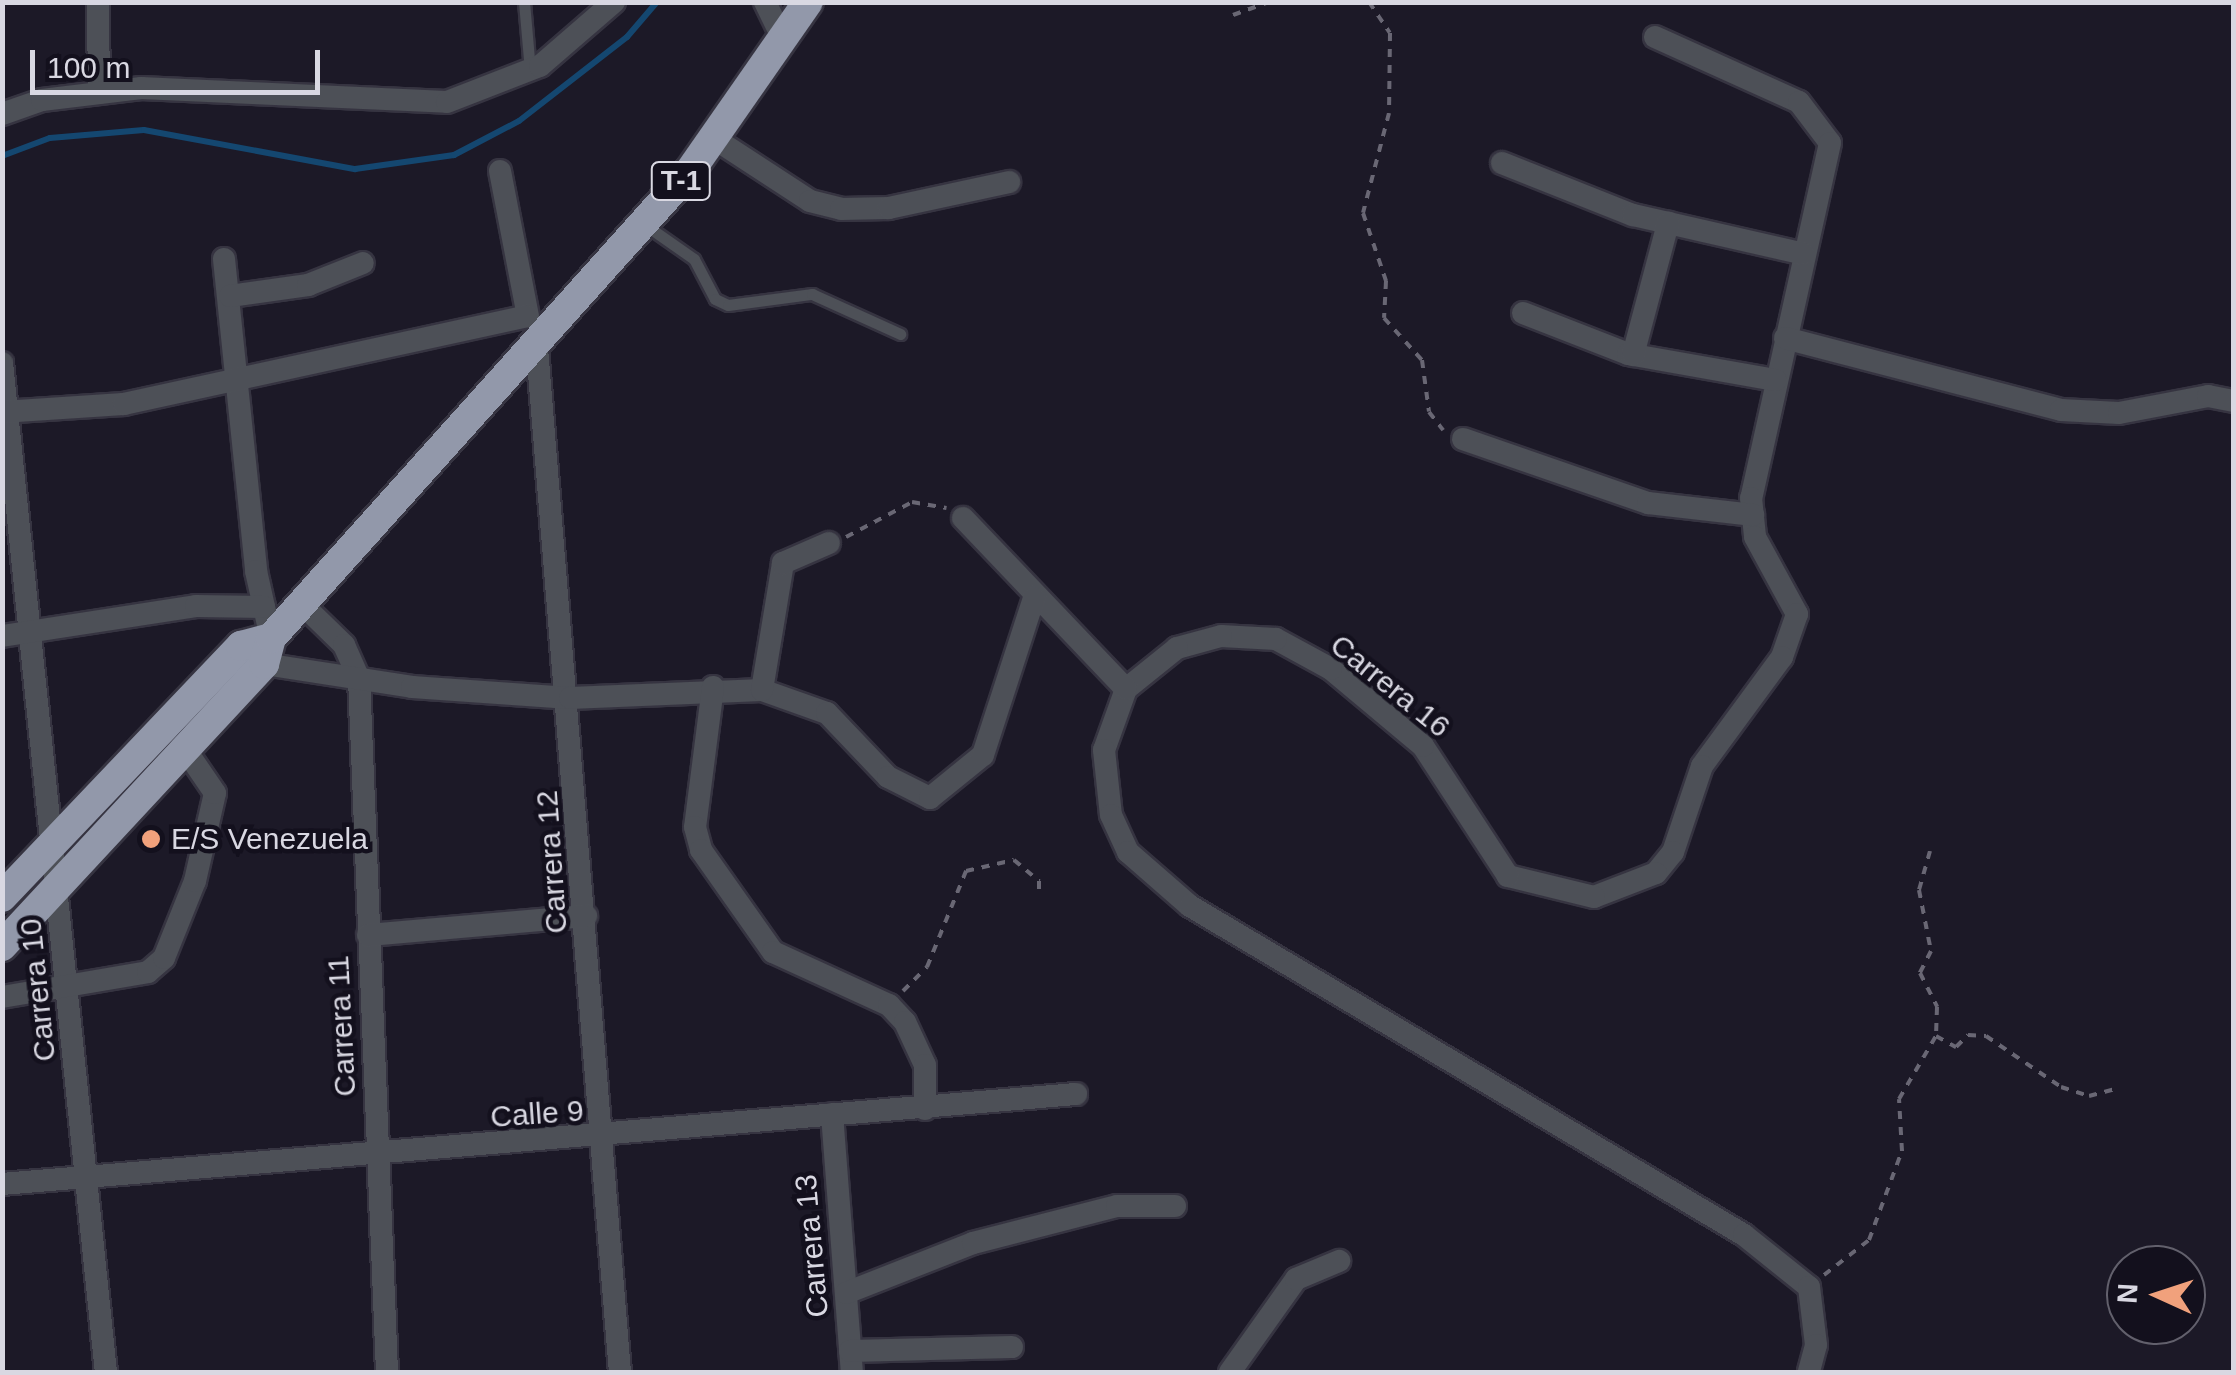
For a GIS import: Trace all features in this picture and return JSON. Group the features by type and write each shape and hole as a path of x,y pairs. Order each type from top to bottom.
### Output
{"highway":[{"name":"T-1","path":"2,946 185,749 302,604 538,333 644,224 715,139 808,2"},
{"name":"T-1","path":"2,897 242,646 267,651"}],"street":[{"path":"98,2 99,93"},
{"path":"2,114 99,93 446,102 530,70 614,2"},
{"path":"765,2 783,39"},
{"name":"Carrera 16","path":"1126,689 1177,648 1221,636 1276,639 1331,670 1422,746 1508,876 1594,897 1622,890 1656,873 1673,852 1702,766 1782,657 1798,614 1755,537 1752,515 1790,311 1830,143 1799,102 1655,37"},
{"path":"715,139 810,202 841,209 889,208 1008,182"},
{"path":"1502,163 1668,223 1804,254"},
{"name":"Carrera 12","path":"500,171 538,333 570,698 620,1372"},
{"path":"1633,355 1668,223"},
{"path":"224,258 267,651 359,678 570,698 713,687 762,690 827,713 888,777 930,798 983,755 1034,598"},
{"path":"230,296 308,285 364,263"},
{"path":"1523,312 1633,355 1776,380"},
{"path":"5,412 124,404 240,378 538,333"},
{"path":"1785,338 2060,410 2120,413 2208,396 2234,401"},
{"name":"Carrera 10","path":"2,363 33,630 106,1372"},
{"path":"1463,438 1648,502 1752,515"},
{"path":"963,518 1034,598 1126,689 1104,750 1111,814 1140,863 1190,906 1744,1236 1808,1287 1816,1345 1809,1372"},
{"path":"762,690 783,563 829,544"},
{"path":"302,604 344,644 359,678"},
{"path":"2,636 196,606 264,606"},
{"name":"Carrera 11","path":"359,678 388,1372"},
{"path":"713,687 695,826 706,859 773,952 888,1004 924,1065 926,1110"},
{"path":"2,997 148,972 178,932 214,793 185,749"},
{"path":"368,935 586,916"},
{"name":"Calle 9","path":"2,1184 86,1172 378,1157 603,1140 832,1114 926,1110 1076,1094"},
{"name":"Carrera 13","path":"832,1114 851,1362"},
{"path":"846,1294 973,1243 1117,1206 1175,1206"},
{"path":"1230,1372 1296,1279 1339,1261"},
{"path":"851,1362 1012,1346"}],"lane":[{"path":"524,2 530,70"},
{"path":"644,224 694,259 715,299 728,305 812,294 900,334"}],"path":[{"path":"1233,15 1269,2"},
{"path":"1369,2 1390,33 1390,113 1363,214 1386,281 1384,318 1422,360 1434,426 1463,438"},
{"path":"829,544 912,502 938,503 963,518"},
{"path":"1808,1287 1869,1240 1902,1151 1899,1099 1936,1036 1937,1008 1920,973 1931,951 1920,890 1930,851"},
{"path":"888,1004 927,967 966,871 1014,860 1039,881 1040,896"},
{"path":"1936,1036 1956,1047 1968,1035 1986,1036 2061,1087 2090,1096 2119,1088"}],"waterway":[{"path":"2,156 50,138 144,130 355,169 454,155 519,121 627,37 657,2"}],"place":[{"name":"E/S Venezuela","path":"151,839"}]}
